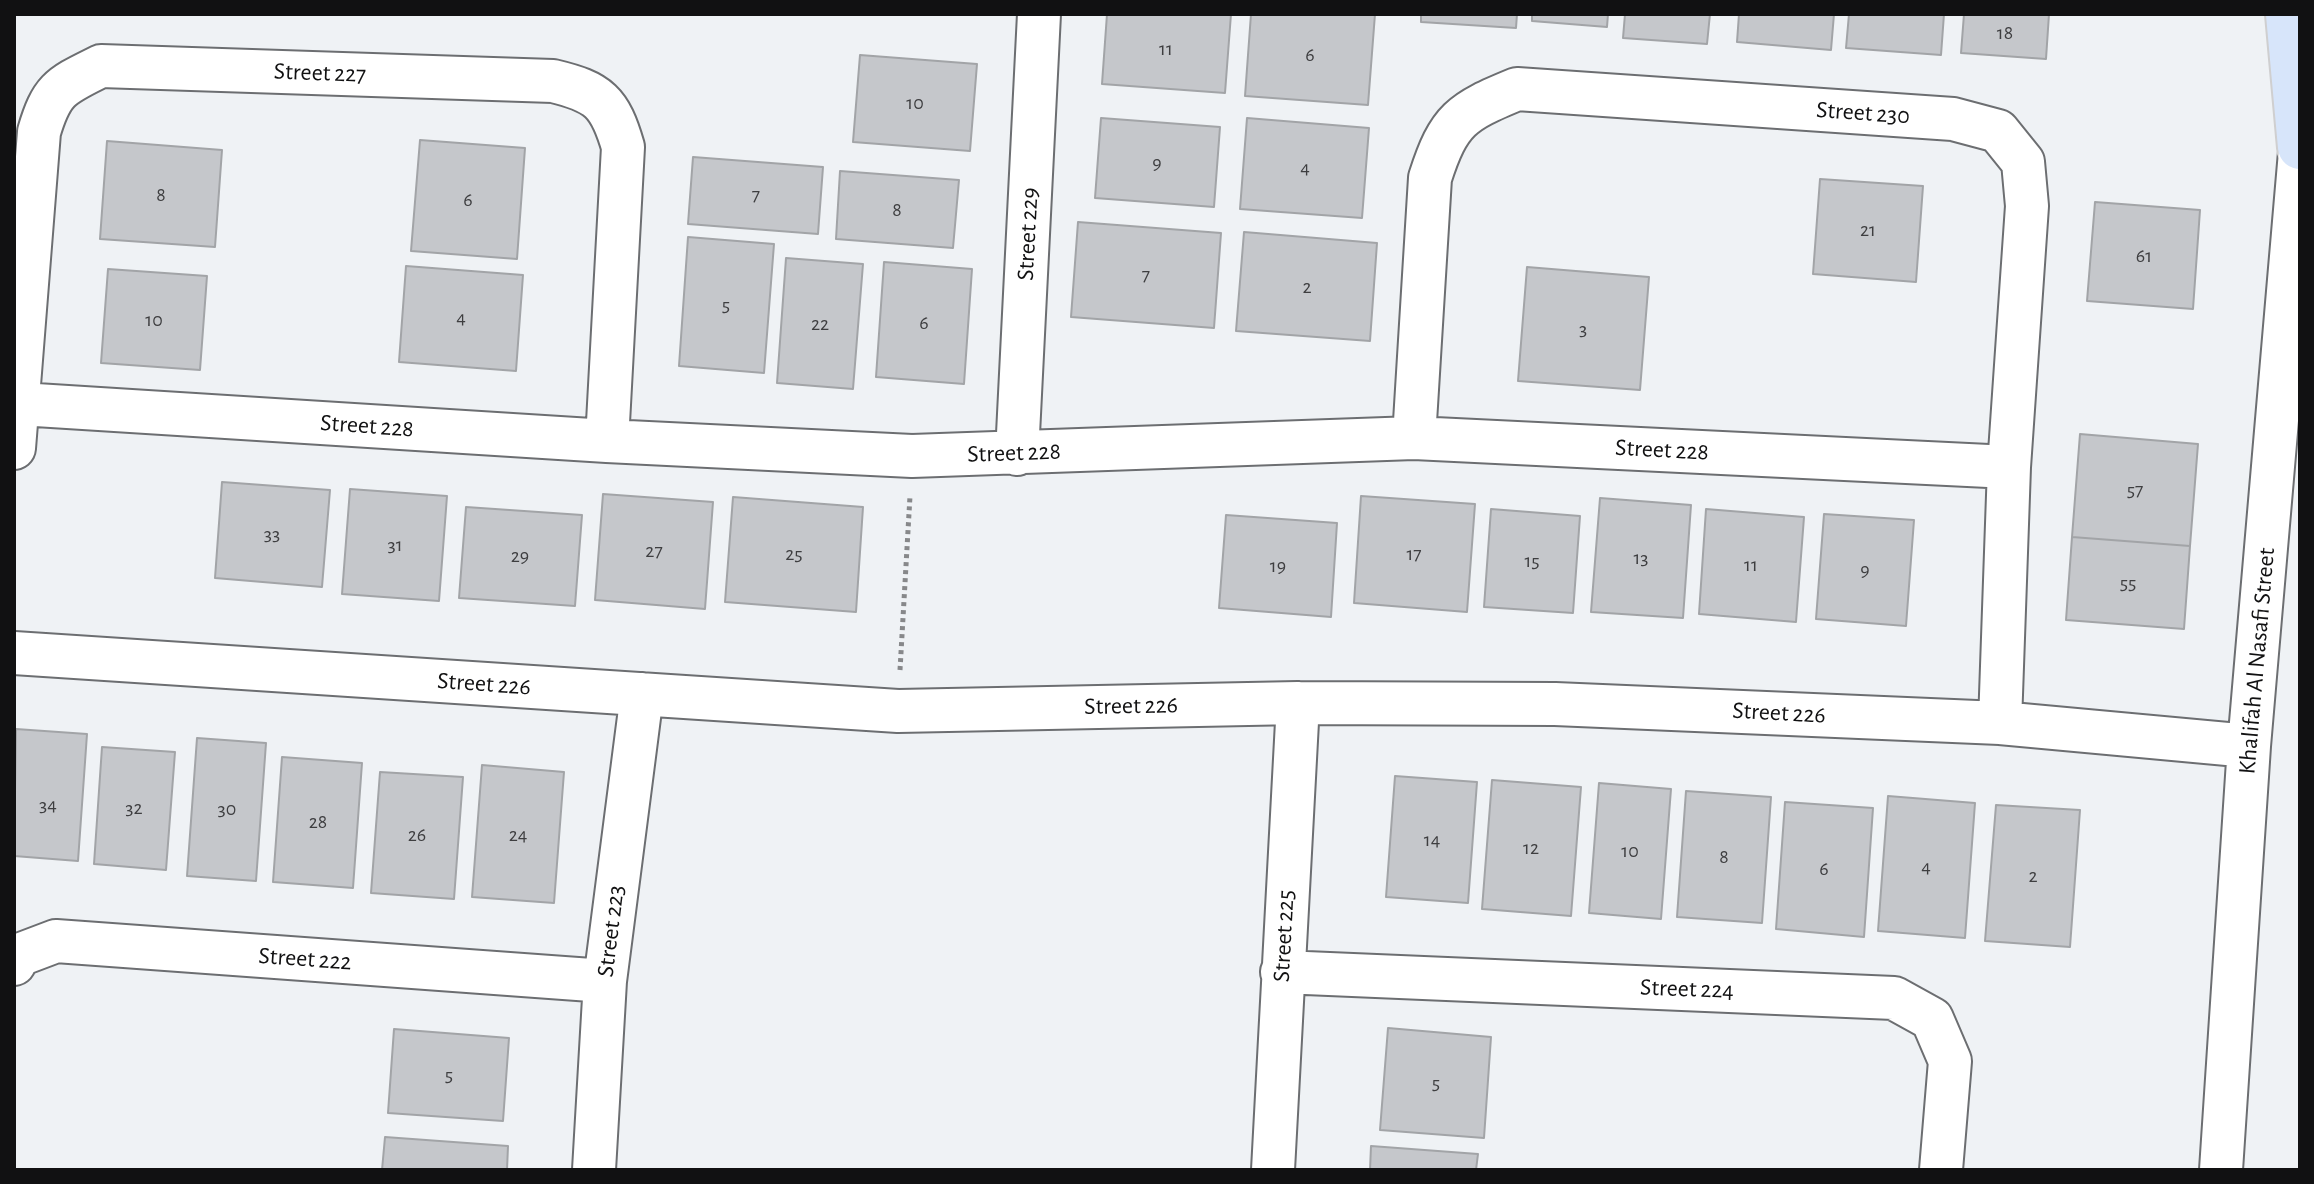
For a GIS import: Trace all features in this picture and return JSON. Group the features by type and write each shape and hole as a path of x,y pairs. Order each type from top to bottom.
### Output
{"main road":[{"path":"2288,14 2300,150"}],"street":[{"name":"Street 229","path":"1017,454 1039,14"},
{"name":"Street 227","path":"14,448 20,404 39,132 48,100 67,83 101,66 553,81 588,89 613,113 623,147 607,441"},
{"name":"Street 230","path":"1414,438 1430,178 1441,142 1470,108 1517,89 1953,119 1998,131 2023,162 2027,206 2009,467 2000,723"},
{"name":"Khalifah Al Nasafi Street","path":"2221,1170 2249,746 2300,150"},
{"name":"Street 228","path":"20,404 607,441 912,456 1414,438 2009,467"},
{"name":"Street 226","path":"14,653 898,711 1298,703 1555,704 2000,723 2249,746"},
{"name":"Street 223","path":"594,1170 605,981 642,694"},
{"name":"Street 225","path":"1273,1170 1298,703"},
{"name":"Street 222","path":"14,964 19,955 56,941 605,981"},
{"name":"Street 224","path":"1282,972 1894,998 1932,1019 1950,1061 1941,1170"}],"path":[{"path":"898,711 912,456"}],"building":[{"path":"1107,14 1231,14 1225,93 1102,84"},
{"path":"1251,14 1375,14 1368,105 1245,96"},
{"path":"1421,14 1517,14 1516,28 1421,22"},
{"path":"1532,14 1608,14 1607,27 1532,21"},
{"path":"1625,14 1710,14 1707,44 1623,38"},
{"path":"1739,14 1834,14 1831,50 1737,42"},
{"path":"1849,14 1944,14 1941,55 1846,48"},
{"path":"1964,14 2049,14 2046,59 1961,53"},
{"path":"860,55 977,64 970,151 853,142"},
{"path":"1101,118 1220,127 1214,207 1095,198"},
{"path":"1247,118 1369,128 1362,218 1240,209"},
{"path":"420,140 525,148 517,259 411,251"},
{"path":"107,141 222,150 215,247 100,239"},
{"path":"693,157 823,167 818,234 688,224"},
{"path":"840,171 959,180 953,248 836,239"},
{"path":"1820,179 1923,186 1916,282 1813,274"},
{"path":"2095,202 2200,210 2193,309 2087,301"},
{"path":"1078,222 1221,233 1214,328 1071,317"},
{"path":"1244,232 1377,243 1370,341 1236,331"},
{"path":"688,237 774,244 764,373 679,366"},
{"path":"786,258 863,264 853,389 777,383"},
{"path":"884,262 972,269 964,384 876,377"},
{"path":"406,266 523,275 516,371 399,362"},
{"path":"1527,267 1649,277 1640,390 1518,381"},
{"path":"108,269 207,276 200,370 101,363"},
{"path":"2080,434 2198,444 2190,546 2072,537"},
{"path":"222,482 330,490 322,587 215,578"},
{"path":"350,489 447,496 439,601 342,594"},
{"path":"603,494 713,502 705,609 595,600"},
{"path":"1361,496 1475,504 1467,612 1354,603"},
{"path":"733,497 863,507 856,612 725,602"},
{"path":"1600,498 1691,505 1683,618 1591,612"},
{"path":"466,507 582,515 575,606 459,598"},
{"path":"1491,509 1580,516 1573,613 1484,607"},
{"path":"1706,509 1804,517 1796,622 1699,614"},
{"path":"1824,514 1914,520 1906,626 1816,619"},
{"path":"1226,515 1337,523 1331,617 1219,608"},
{"path":"2072,537 2190,546 2184,629 2066,620"},
{"path":"16,729 87,734 78,861 14,856"},
{"path":"197,738 266,743 256,881 187,876"},
{"path":"102,747 175,752 166,870 94,864"},
{"path":"282,757 362,763 353,888 273,882"},
{"path":"482,765 564,772 554,903 472,897"},
{"path":"380,772 463,777 454,899 371,893"},
{"path":"1395,776 1477,782 1468,903 1386,897"},
{"path":"1492,780 1581,787 1571,916 1482,909"},
{"path":"1599,783 1671,789 1661,919 1589,913"},
{"path":"1686,791 1771,797 1762,923 1677,917"},
{"path":"1888,796 1975,803 1965,938 1878,931"},
{"path":"1785,802 1873,808 1864,937 1776,929"},
{"path":"1996,805 2080,810 2070,947 1985,941"},
{"path":"1388,1028 1491,1037 1484,1138 1380,1130"},
{"path":"394,1029 509,1038 503,1121 388,1113"},
{"path":"385,1137 508,1146 507,1170 382,1170"},
{"path":"1371,1146 1478,1154 1476,1170 1370,1170"}]}
